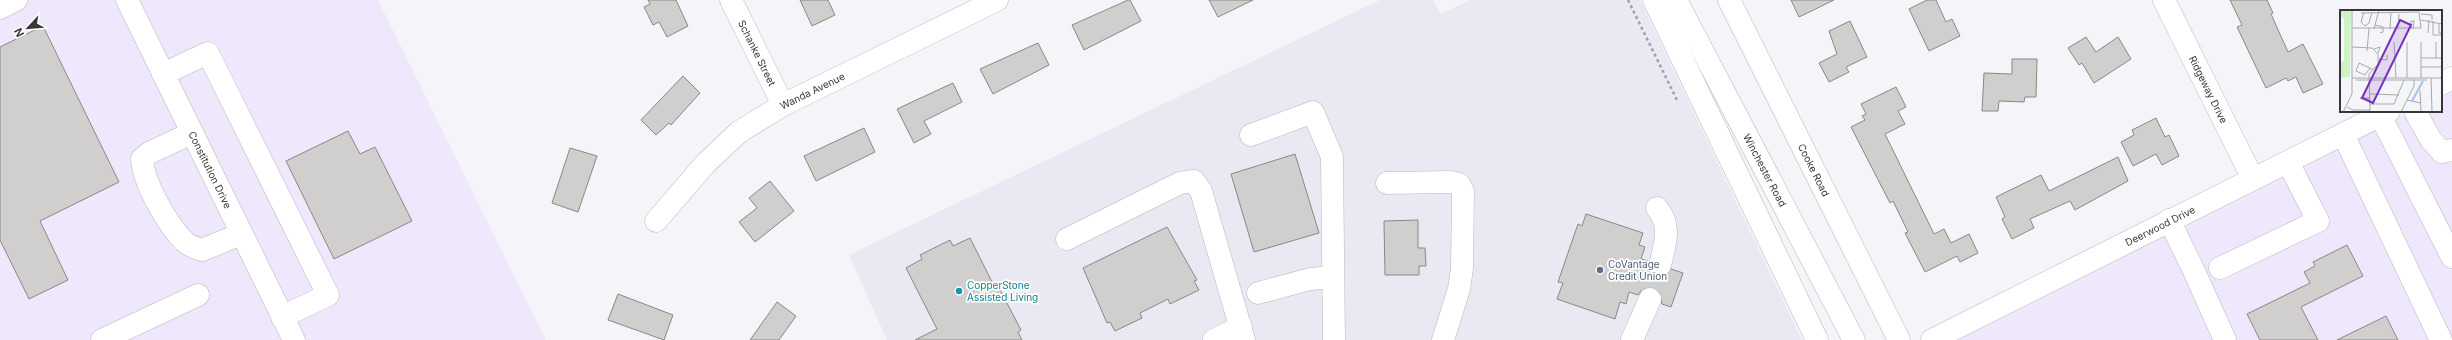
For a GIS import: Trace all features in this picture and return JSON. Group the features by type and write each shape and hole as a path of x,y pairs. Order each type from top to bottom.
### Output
{"street":[{"path":"0,8 16,0"},
{"name":"Constitution Drive","path":"127,0 294,340"},
{"name":"Schanke Street","path":"731,0 783,105"},
{"name":"Wanda Avenue","path":"656,221 723,146 739,132 783,105 997,0"},
{"path":"1654,0 1817,340"},
{"name":"Winchester Road","path":"1676,0 1854,340"},
{"name":"Cooke Road","path":"1729,0 1899,340"},
{"name":"Ridgeway Drive","path":"2164,0 2253,179"},
{"path":"163,74 208,53 328,295 282,317"},
{"path":"2442,83 2452,78"},
{"path":"1251,135 1313,112 1332,157 1334,340"},
{"path":"2416,112 2431,140 2442,152 2452,150"},
{"path":"2385,113 2452,257"},
{"name":"Deerwood Drive","path":"1932,340 2385,113"},
{"path":"192,133 149,153 142,160 143,170 169,223 186,244 202,250 242,234"},
{"path":"2343,134 2441,340"},
{"path":"2220,268 2318,221 2288,162"},
{"path":"1067,239 1180,183 1194,181 1201,191 1242,334 1214,340"},
{"path":"1387,183 1451,182 1459,184 1463,191 1462,268 1459,289 1443,340"},
{"path":"1657,208 1665,219 1667,236 1660,265"},
{"path":"2169,220 2194,271 2224,340"},
{"path":"1258,293 1310,279 1333,277"},
{"path":"102,340 198,295"},
{"path":"1632,340 1650,300"}],"shaded area":[{"path":"0,0 378,0 546,340 0,340"},
{"path":"1380,0 1433,0 1441,14 1470,0 1640,0 1802,340 887,340 849,255"},
{"path":"2452,91 2452,340 1955,340 2410,112 2442,112 2442,96"}],"building":[{"path":"648,0 676,0 688,26 667,37 659,22 653,25 644,7 650,4"},
{"path":"800,0 828,0 835,15 812,26"},
{"path":"1130,0 1141,21 1084,50 1072,25"},
{"path":"1209,0 1253,0 1218,17"},
{"path":"1791,0 1834,0 1799,17"},
{"path":"1927,0 1936,0 1946,22 1952,19 1960,36 1929,51 1909,9"},
{"path":"2230,0 2267,0 2273,13 2271,14 2288,52 2303,44 2323,84 2303,93 2296,77 2288,81 2286,78 2266,88 2237,27 2242,25"},
{"path":"1850,21 1867,57 1846,67 1849,72 1829,82 1819,63 1837,54 1829,31"},
{"path":"43,26 119,182 40,221 68,280 29,299 0,240 0,47"},
{"path":"2086,37 2096,52 2118,37 2131,59 2094,83 2082,63 2079,65 2068,48"},
{"path":"1038,43 1049,65 993,94 980,69"},
{"path":"2012,59 2037,59 2036,97 2025,97 2024,102 1999,101 1998,111 1982,111 1984,73 2012,74"},
{"path":"683,76 700,93 671,125 669,123 656,135 641,120"},
{"path":"953,83 962,102 924,121 931,134 914,143 897,109"},
{"path":"1896,87 1906,107 1898,111 1905,124 1885,134 1934,234 1944,229 1951,243 1969,234 1978,253 1960,262 1957,256 1925,272 1905,233 1908,232 1893,201 1890,203 1851,127 1865,120 1862,116 1866,114 1861,104"},
{"path":"2156,118 2165,137 2169,135 2179,156 2162,165 2156,154 2133,166 2121,142 2134,135 2132,130"},
{"path":"864,128 875,152 816,181 804,156"},
{"path":"348,131 360,154 375,147 412,221 334,259 286,161"},
{"path":"570,148 597,156 578,212 552,203"},
{"path":"1295,154 1319,233 1254,252 1231,174"},
{"path":"2118,157 2128,181 2075,210 2070,201 2030,219 2034,228 2012,239 2002,219 2005,217 1996,197 2041,175 2049,191"},
{"path":"770,181 794,211 755,242 739,222 757,208 749,198"},
{"name":"CoVantage Credit Union","path":"1586,214 1643,233 1639,245 1645,247 1641,259 1648,261 1648,268 1652,274 1663,277 1671,269 1683,273 1671,307 1662,304 1660,292 1649,287 1642,289 1638,295 1629,292 1626,304 1620,302 1615,319 1557,299 1563,283 1558,282 1578,224 1582,226"},
{"path":"1418,220 1418,248 1425,248 1426,266 1419,266 1419,275 1385,275 1384,221"},
{"path":"1167,227 1197,280 1194,281 1199,290 1170,304 1168,299 1140,313 1142,318 1115,331 1110,322 1107,323 1083,268"},
{"name":"CopperStone Assisted Living","path":"970,238 994,286 997,284 1021,330 1018,332 1022,340 915,340 937,329 906,268 922,259 920,255 950,240 953,246"},
{"path":"2347,245 2363,276 2301,307 2318,340 2260,340 2247,314 2310,283 2304,272 2315,266 2313,262"},
{"path":"618,294 673,315 664,340 608,320"},
{"path":"777,302 796,316 779,340 750,340"},
{"path":"2386,316 2398,340 2337,340"}],"tunnel":[{"path":"1650,299 1660,265"}],"place":[{"name":"CoVantage Credit Union","path":"1600,270"},
{"name":"CopperStone Assisted Living","path":"959,291"}]}
